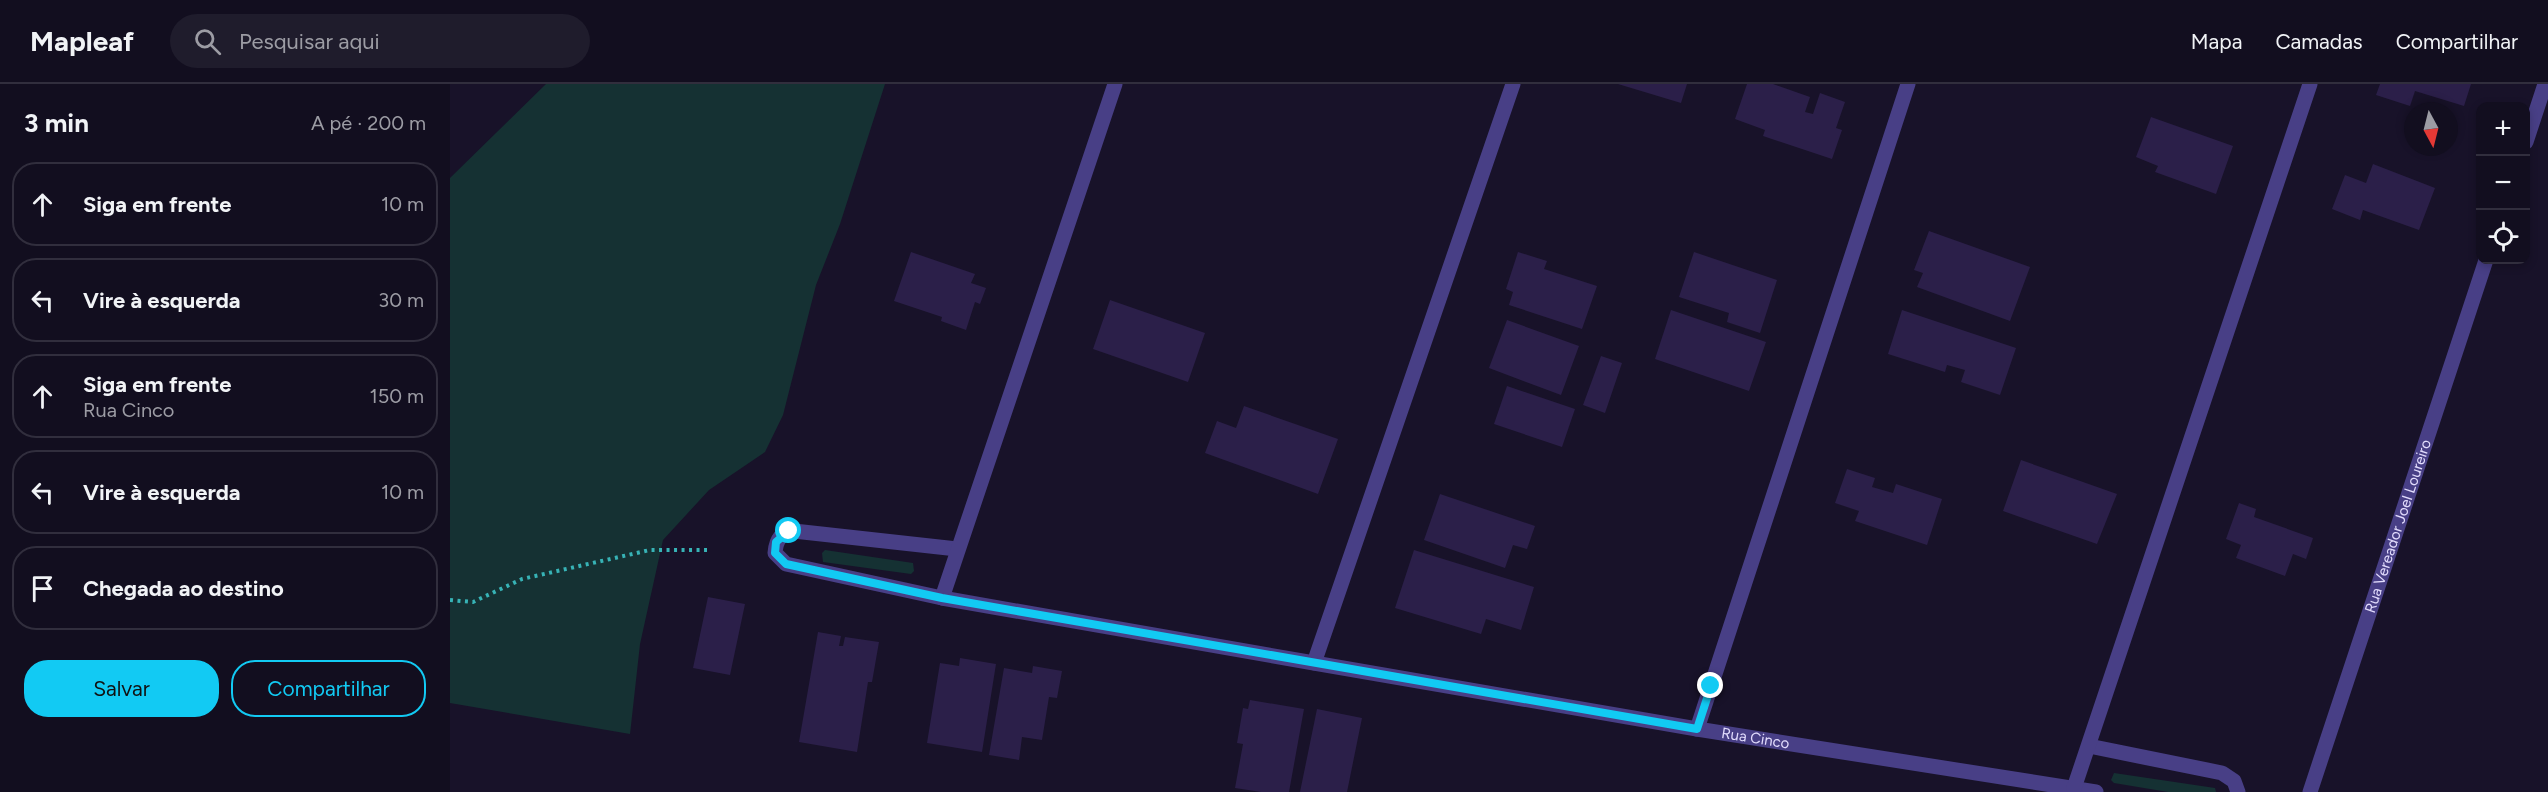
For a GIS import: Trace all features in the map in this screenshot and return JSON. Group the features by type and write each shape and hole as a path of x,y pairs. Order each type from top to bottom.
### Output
{"street":[{"path":"1101,125 1103,84"},
{"path":"942,598 1115,84"},
{"path":"1314,663 1513,84"},
{"path":"1697,729 1908,84"},
{"path":"2074,788 2310,84"},
{"path":"2530,130 2545,84"},
{"name":"Rua Vereador Joel Loureiro","path":"2310,792 2485,264"},
{"name":"Rua Cinco","path":"957,549 794,531 784,534 776,542 775,553 786,564 942,598 1697,729 2096,792"},
{"path":"2089,746 2222,772 2234,781 2238,792"}],"path":[{"path":"450,600 473,602 522,579 650,550 707,550"}],"green space":[{"path":"546,84 885,84 840,224 816,285 783,415 765,452 709,490 663,540 640,644 630,734 450,703 450,178"},
{"path":"825,550 913,563 914,571 911,574 823,562 822,553"},
{"path":"2114,773 2215,788 2216,792 2168,792 2114,783 2111,780"}],"building":[{"path":"1618,84 1687,84 1681,103"},
{"path":"1747,84 1773,84 1810,97 1805,112 1813,114 1820,93 1845,102 1836,128 1842,130 1832,159 1763,136 1765,130 1735,119"},
{"path":"2380,84 2471,84 2464,106 2458,102 2415,91 2411,102 2404,102 2404,104 2376,95"},
{"path":"2151,117 2233,146 2216,194 2155,172 2158,166 2136,157"},
{"path":"2373,164 2435,188 2419,230 2363,210 2360,220 2332,209 2345,175 2366,183"},
{"path":"1929,231 2030,267 2010,321 1917,287 1923,273 1914,270"},
{"path":"911,252 975,274 971,283 986,288 980,304 975,302 966,330 941,321 942,317 894,301"},
{"path":"1518,252 1547,261 1544,269 1597,286 1582,329 1509,305 1513,292 1506,289"},
{"path":"1694,252 1777,280 1760,333 1727,322 1729,313 1679,297"},
{"path":"1110,300 1205,333 1188,382 1093,349"},
{"path":"1671,310 1766,342 1749,391 1655,359"},
{"path":"1902,310 2016,348 2000,395 1961,382 1965,370 1947,365 1945,372 1888,354"},
{"path":"1507,320 1579,346 1561,395 1489,368"},
{"path":"1601,356 1622,363 1605,413 1583,405"},
{"path":"1507,386 1575,409 1562,447 1494,424"},
{"path":"1244,406 1338,439 1318,494 1205,453 1217,421 1236,428"},
{"path":"2021,460 2117,494 2097,544 2003,511"},
{"path":"1847,469 1875,478 1872,487 1893,493 1896,484 1942,499 1927,545 1855,521 1859,511 1835,503"},
{"path":"1440,494 1535,526 1527,549 1513,545 1505,568 1424,540"},
{"path":"2239,503 2256,509 2254,517 2313,538 2306,559 2293,554 2285,576 2236,558 2241,545 2226,539"},
{"path":"1414,550 1534,587 1521,630 1486,619 1481,634 1395,608"},
{"path":"708,597 745,604 730,675 693,668"},
{"path":"818,632 841,636 839,646 843,646 845,637 879,642 872,682 868,682 857,752 799,742"},
{"path":"960,658 996,664 982,752 927,743 940,663 959,666"},
{"path":"1033,666 1062,671 1057,698 1049,697 1042,740 1022,737 1019,760 989,755 1004,668 1032,673"},
{"path":"1250,700 1304,709 1289,792 1261,792 1235,788 1243,744 1237,743 1243,708 1248,709"},
{"path":"1317,709 1362,718 1347,792 1300,792"}],"route":[{"path":"789,531 776,542 777,558 786,564 942,598 1697,729 1711,686"}]}
